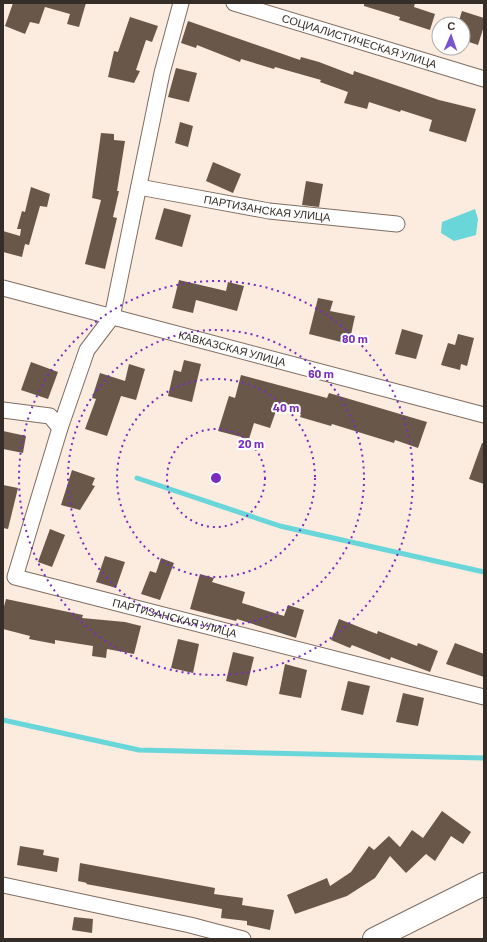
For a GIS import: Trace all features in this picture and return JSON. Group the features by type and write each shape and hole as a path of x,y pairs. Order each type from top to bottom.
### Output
{"main road":[{"path":"374,939 484,884"},
{"path":"391,939 484,892"}],"street":[{"name":"ПАРТИЗАНСКАЯ УЛИЦА","path":"181,3 162,73 112,317 87,350 60,428 15,577 484,697"},
{"name":"СОЦИАЛИСТИЧЕСКАЯ УЛИЦА","path":"234,3 484,80"},
{"name":"ПАРТИЗАНСКАЯ УЛИЦА","path":"139,187 269,212 396,224"},
{"name":"КАВКАЗСКАЯ УЛИЦА","path":"3,288 484,415"},
{"path":"3,410 50,416 60,428"},
{"path":"3,885 190,925 243,939"}],"water":[{"path":"475,209 478,219 476,235 454,241 441,233 442,222"}],"building":[{"path":"13,3 86,3 79,27 67,24 70,14 45,7 39,24 30,22 25,34 5,26"},
{"path":"364,3 415,3 414,7 435,14 434,16 431,16 430,30 399,20 400,17 364,6"},
{"path":"462,11 484,18 484,26 478,45 471,43 471,16 460,16"},
{"path":"130,17 158,26 152,42 146,40 136,70 140,71 134,83 108,77 114,51 118,52"},
{"path":"188,21 300,60 301,57 319,62 353,75 354,71 439,100 476,109 466,142 429,131 432,120 401,110 400,112 369,102 367,109 344,103 348,92 320,82 321,80 275,67 274,69 241,59 240,62 197,45 196,48 181,43"},
{"path":"176,68 197,73 189,102 168,97"},
{"path":"180,122 193,126 188,147 175,143"},
{"path":"101,133 114,134 114,140 125,141 117,191 119,191 113,217 117,218 105,269 85,264 101,200 92,198"},
{"path":"213,162 241,174 233,193 206,181"},
{"path":"306,181 323,184 319,207 302,205"},
{"path":"31,187 50,194 47,207 40,206 29,245 25,244 22,257 3,252 3,231 20,236 21,229 17,229 22,211 25,212"},
{"path":"164,208 191,215 182,247 155,239"},
{"path":"179,280 226,291 228,282 244,286 237,311 196,300 193,313 172,308"},
{"path":"318,298 333,301 330,311 355,316 349,344 309,334"},
{"path":"402,329 423,335 416,359 395,354"},
{"path":"458,334 474,338 467,366 461,364 460,370 441,365 448,343 455,345"},
{"path":"184,360 201,364 192,402 168,396 174,370 181,372"},
{"path":"31,362 58,372 48,399 21,390"},
{"path":"129,364 145,369 136,400 121,396 107,436 85,429 96,399 92,398 100,373 125,381"},
{"path":"241,375 327,398 329,393 427,422 418,448 395,440 394,443 332,424 331,426 300,417 301,414 277,408 270,428 254,423 249,439 218,431 229,396 235,398"},
{"path":"3,431 26,436 23,453 3,449"},
{"path":"482,443 484,443 484,484 469,479"},
{"path":"72,470 95,478 92,485 95,486 80,510 61,505"},
{"path":"3,485 18,488 8,529 3,528"},
{"path":"50,529 65,535 52,567 38,562"},
{"path":"105,556 125,562 116,588 96,582"},
{"path":"161,558 174,563 160,600 141,594 150,571 156,573"},
{"path":"200,574 214,578 212,582 245,592 242,603 284,616 288,605 304,610 296,638 237,619 236,621 190,609"},
{"path":"6,599 83,615 82,618 125,622 141,626 134,654 107,649 106,658 92,656 93,646 55,640 55,644 29,639 30,636 3,629 3,610"},
{"path":"339,619 377,634 378,631 417,646 418,643 438,651 430,672 391,657 390,660 352,645 350,648 331,640"},
{"path":"178,639 199,644 193,673 171,668"},
{"path":"455,643 484,654 484,677 446,664"},
{"path":"233,652 254,657 247,686 226,681"},
{"path":"285,664 307,670 301,698 279,694"},
{"path":"348,681 370,686 363,715 341,710"},
{"path":"403,693 424,698 418,726 396,722"},
{"path":"442,811 471,832 463,844 451,836 435,861 426,854 406,873 390,856 375,878 347,896 295,914 287,895 327,878 330,886 351,872 369,846 374,850 389,836 400,847 412,830 423,838"},
{"path":"20,846 44,850 43,855 59,858 57,872 17,865"},
{"path":"80,863 215,888 214,894 243,898 242,905 274,910 270,930 247,925 247,921 221,918 222,909 86,884 87,883 78,881"},
{"path":"74,917 93,919 92,933 72,930"}],"waterway":[{"path":"137,478 280,526 484,572"},
{"path":"3,720 139,750 484,758"}]}
